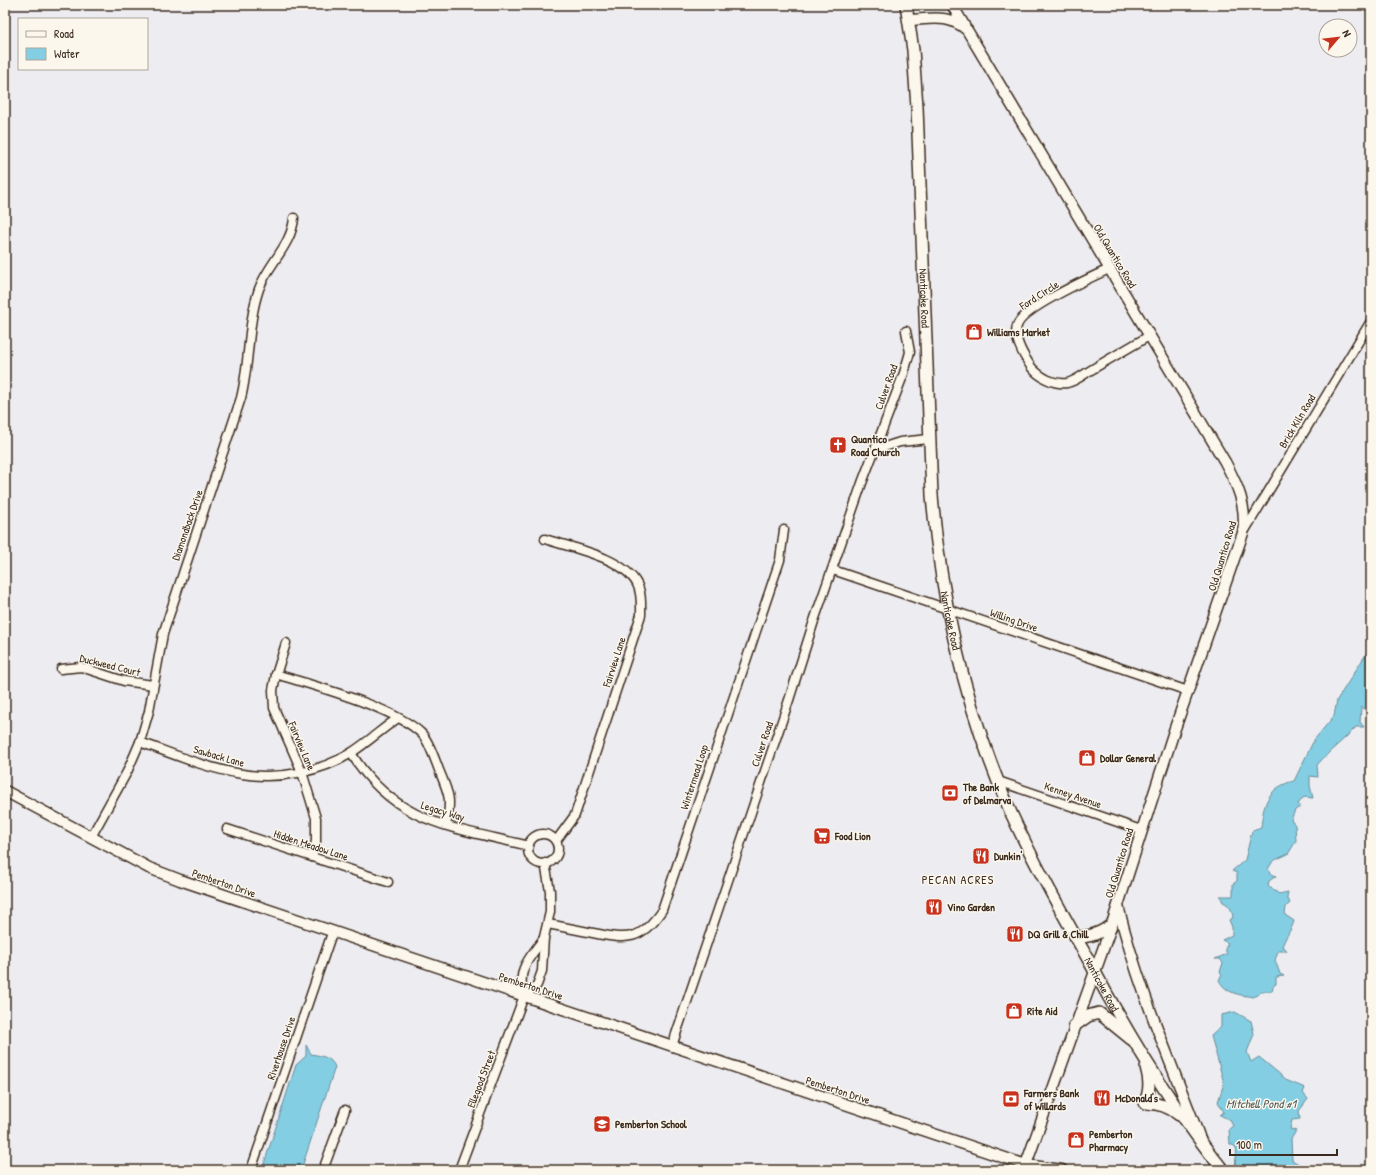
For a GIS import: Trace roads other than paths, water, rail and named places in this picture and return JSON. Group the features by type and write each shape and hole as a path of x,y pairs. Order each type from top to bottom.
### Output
{"main road":[{"name":"Nanticoke Road","path":"906,5 909,20 917,107 929,439 936,536 948,608 966,689 979,732 998,781 1025,841 1094,972 1144,1059 1184,1119 1223,1170"},
{"path":"1076,938 1098,934 1106,930 1112,924"},
{"path":"1074,1026 1088,1016 1098,1013 1134,1041"},
{"path":"1144,1059 1150,1082 1149,1092 1145,1103 1154,1103 1163,1106 1174,1111 1184,1119"}],"street":[{"path":"952,5 967,30"},
{"name":"Old Quantico Road","path":"909,20 946,18 955,21 967,30 1237,485 1244,507 1245,518 1243,533 1141,830 1118,905 1135,965 1203,1145"},
{"name":"Diamondback Drive","path":"92,837 127,772 140,742 149,711 163,634 242,398 248,364 252,319 259,289 268,270 290,235 294,218"},
{"name":"Ford Circle","path":"1109,269 1056,295 1024,316 1017,325 1015,333 1031,365 1038,375 1050,380 1068,383 1149,336"},
{"name":"Brick Kiln Road","path":"1243,533 1371,321"},
{"name":"Culver Road","path":"672,1046 833,570 904,373 910,352 906,331"},
{"path":"875,450 900,442 929,439"},
{"name":"Wintermead Loop","path":"548,924 621,938 639,934 652,924 662,910 780,560 784,530"},
{"name":"Fairview Lane","path":"545,540 598,556 623,567 638,584 642,600 642,615 578,807 575,815 556,841"},
{"name":"Willing Drive","path":"833,570 1188,691"},
{"name":"Fairview Lane","path":"286,643 276,674 273,690 274,708 302,772 316,818 316,841 312,857"},
{"name":"Duckweed Court","path":"61,669 81,667 124,681 153,685"},
{"path":"276,674 338,693 398,718 422,734 450,796 450,809 446,825"},
{"name":"Sawback Lane","path":"140,742 239,774 270,776 302,772 325,765 351,753 398,718"},
{"name":"Legacy Way","path":"351,753 370,780 392,800 422,818 529,846"},
{"name":"Kenney Avenue","path":"998,781 1141,830"},
{"name":"Pemberton Drive","path":"5,791 149,868 176,879 332,933 672,1046 1025,1168 1062,1170"},
{"name":"Hidden Meadow Lane","path":"227,829 388,882"},
{"path":"540,834 548,835 556,841 558,848 556,856 553,860 545,864 532,859 528,851 529,846 531,841 540,834"},
{"path":"544,937 522,973 520,982 524,996 537,985 540,975 544,937 548,924 550,891 545,864"},
{"path":"1025,1168 1118,905"},
{"name":"Riverhouse Drive","path":"251,1170 332,933"},
{"name":"Ellegood Street","path":"459,1170 524,996"},
{"path":"323,1170 345,1110"}],"water":[{"path":"1368,651 1371,652 1370,713 1361,707 1360,722 1364,727 1356,727 1317,765 1318,777 1310,776 1310,786 1313,798 1304,797 1298,804 1300,807 1295,810 1291,820 1295,825 1296,841 1288,854 1273,861 1268,869 1270,874 1276,876 1269,881 1268,886 1279,894 1288,892 1287,897 1290,903 1286,907 1285,915 1294,921 1282,947 1287,951 1278,951 1275,960 1280,974 1284,976 1276,977 1276,984 1273,986 1272,991 1262,991 1254,997 1229,991 1219,980 1222,974 1220,972 1223,963 1220,959 1215,959 1227,954 1225,949 1228,943 1222,940 1232,935 1232,927 1229,920 1233,918 1232,913 1229,906 1223,902 1220,896 1233,896 1233,884 1237,881 1237,873 1232,871 1245,860 1252,831 1261,828 1263,811 1268,798 1278,788 1294,781 1314,740 1334,716 1337,700"},
{"name":"Mitchell Pond #1","path":"1235,1012 1251,1021 1254,1034 1247,1052 1251,1062 1259,1057 1288,1081 1305,1088 1303,1093 1308,1099 1299,1111 1300,1119 1292,1120 1290,1129 1296,1131 1291,1139 1292,1160 1307,1169 1318,1170 1237,1170 1235,1164 1236,1147 1230,1144 1229,1129 1233,1126 1230,1120 1220,1115 1224,1112 1218,1102 1224,1083 1211,1036 1221,1027 1221,1015"},
{"path":"306,1045 311,1054 329,1059 335,1067 301,1170 262,1170 296,1065 306,1056"}],"place":[{"name":"Williams Market","path":"974,332"},
{"name":"Quantico Road Church","path":"838,445"},
{"name":"Dollar General","path":"1087,758"},
{"name":"The Bank of Delmarva","path":"950,793"},
{"name":"Food Lion","path":"822,836"},
{"name":"Dunkin'","path":"981,856"},
{"name":"Vino Garden","path":"934,907"},
{"name":"DQ Grill & Chill","path":"1015,934"},
{"name":"Rite Aid","path":"1014,1011"},
{"name":"McDonald's","path":"1102,1098"},
{"name":"Farmers Bank of Willards","path":"1011,1099"},
{"name":"Pemberton School","path":"602,1124"},
{"name":"Pemberton Pharmacy","path":"1076,1140"}],"district":[{"name":"PECAN ACRES","path":"958,880"}]}
